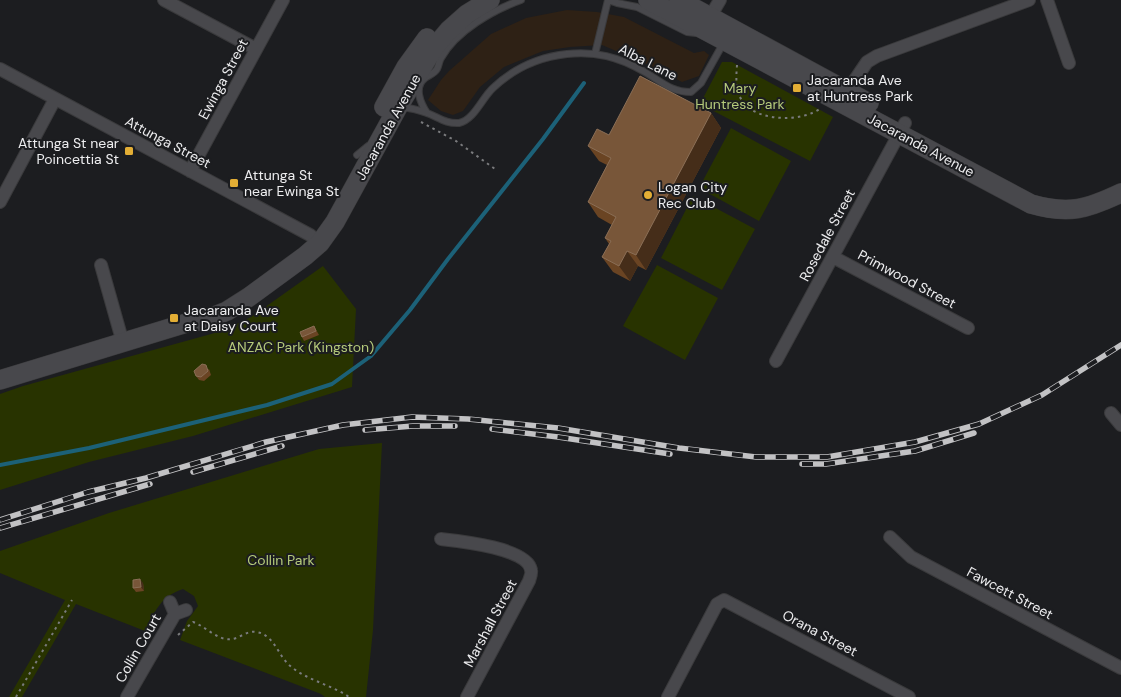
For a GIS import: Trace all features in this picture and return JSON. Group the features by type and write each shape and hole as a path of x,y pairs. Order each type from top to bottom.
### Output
{"street":[{"path":"164,0 256,49"},
{"name":"Ewinga Street","path":"190,171 283,0"},
{"name":"Jacaranda Avenue","path":"315,239 357,155 406,67 426,38 447,18 472,0"},
{"name":"Jacaranda Avenue","path":"0,380 193,322 202,321 227,311 249,298 290,268 315,239 335,222 398,107 420,78 434,49 448,30 467,14 490,0"},
{"name":"Jacaranda Avenue","path":"648,0 707,22 837,100 902,128 1044,197 1060,200 1082,199 1102,192 1121,182"},
{"name":"Jacaranda Avenue","path":"679,0 707,22"},
{"path":"707,22 720,0"},
{"path":"837,100 867,62 876,56 1029,0"},
{"path":"1047,0 1069,63"},
{"name":"Attunga Street","path":"0,70 315,239"},
{"path":"0,202 56,99"},
{"name":"Jacaranda Avenue","path":"902,128 1014,195 1045,208 1061,210 1083,209 1121,193"},
{"name":"Rosedale Street","path":"776,361 902,128"},
{"name":"Primwood Street","path":"833,256 968,328"},
{"path":"101,265 123,343"},
{"path":"1111,412 1121,425"},
{"name":"Fawcett Street","path":"890,537 912,557 1121,668"},
{"name":"Marshall Street","path":"441,540 469,542 517,555 526,560 531,570 529,581 467,697"},
{"name":"Orana Street","path":"668,697 717,604 724,600 908,697"},
{"name":"Collin Court","path":"128,697 177,609"}],"lane":[{"path":"427,113 419,97 420,78 436,70 440,59 470,26 495,11 522,0"},
{"path":"595,54 608,0 637,7 687,32 696,33 707,22"},
{"name":"Alba Lane","path":"398,107 427,113 437,119 450,123 461,122 472,115 491,90 506,76 523,66 545,58 568,54 603,54 624,61 679,92 691,92 702,83 729,34"},
{"path":"357,155 372,142 384,118 398,107"}],"path":[{"path":"738,60 736,80 739,94 744,104 753,111 776,117 790,118 813,114 837,100"},
{"path":"420,121 456,141 495,169"},
{"path":"16,697 72,600"},
{"path":"162,637 170,641 193,622 202,625 217,636 229,640 256,631 267,636 287,663 297,672 349,697"}],"shaded area":[{"path":"567,10 597,12 624,17 694,53 704,51 709,55 699,76 682,82 649,65 602,45 543,51 504,67 480,87 463,111 453,115 441,111 428,100 449,71 491,34 526,18"}],"green space":[{"name":"Mary Huntress Park","path":"722,62 732,62 833,117 810,161 700,104"},
{"path":"731,128 791,161 759,221 699,188"},
{"path":"693,196 755,229 722,290 661,258"},
{"path":"657,265 718,298 685,360 623,326"},
{"name":"ANZAC Park (Kingston)","path":"323,266 356,309 352,387 193,436 89,462 0,490 0,394 222,331 251,317"},
{"name":"Collin Park","path":"382,443 373,630 366,697 325,697 180,640 187,621 198,606 194,596 183,589 164,600 145,631 76,604 22,697 9,697 65,600 0,573 0,551 109,513 319,449"}],"building":[{"name":"Logan City Rec Club","path":"640,76 711,113 636,255 627,251 619,266 602,257 611,241 605,238 616,217 588,202 611,158 588,146 597,129 609,135"},
{"path":"314,326 316,331 302,337 300,332"},
{"path":"202,364 206,365 208,371 201,377 196,376 194,371"},
{"path":"140,579 141,587 133,588 133,580"}],"waterway":[{"path":"0,465 89,448 267,405 332,384 371,356 410,310 543,139 584,83"}],"railway":[{"path":"0,520 88,492 146,478 266,442 343,425 412,417 468,419 558,428 679,448 756,457 827,457 915,442 979,424 1042,395 1121,345"},
{"path":"365,430 413,426 455,426"},
{"path":"492,429 670,454"},
{"path":"802,464 826,464 915,451 974,433"},
{"path":"193,472 282,446"},
{"path":"0,528 150,484"}],"place":[{"name":"Jacaranda Ave at Huntress Park","path":"797,88"},
{"name":"Attunga St near Poincettia St","path":"129,151"},
{"name":"Attunga St near Ewinga St","path":"234,183"},
{"name":"Logan City Rec Club","path":"648,195"},
{"name":"Jacaranda Ave at Daisy Court","path":"174,318"}]}
